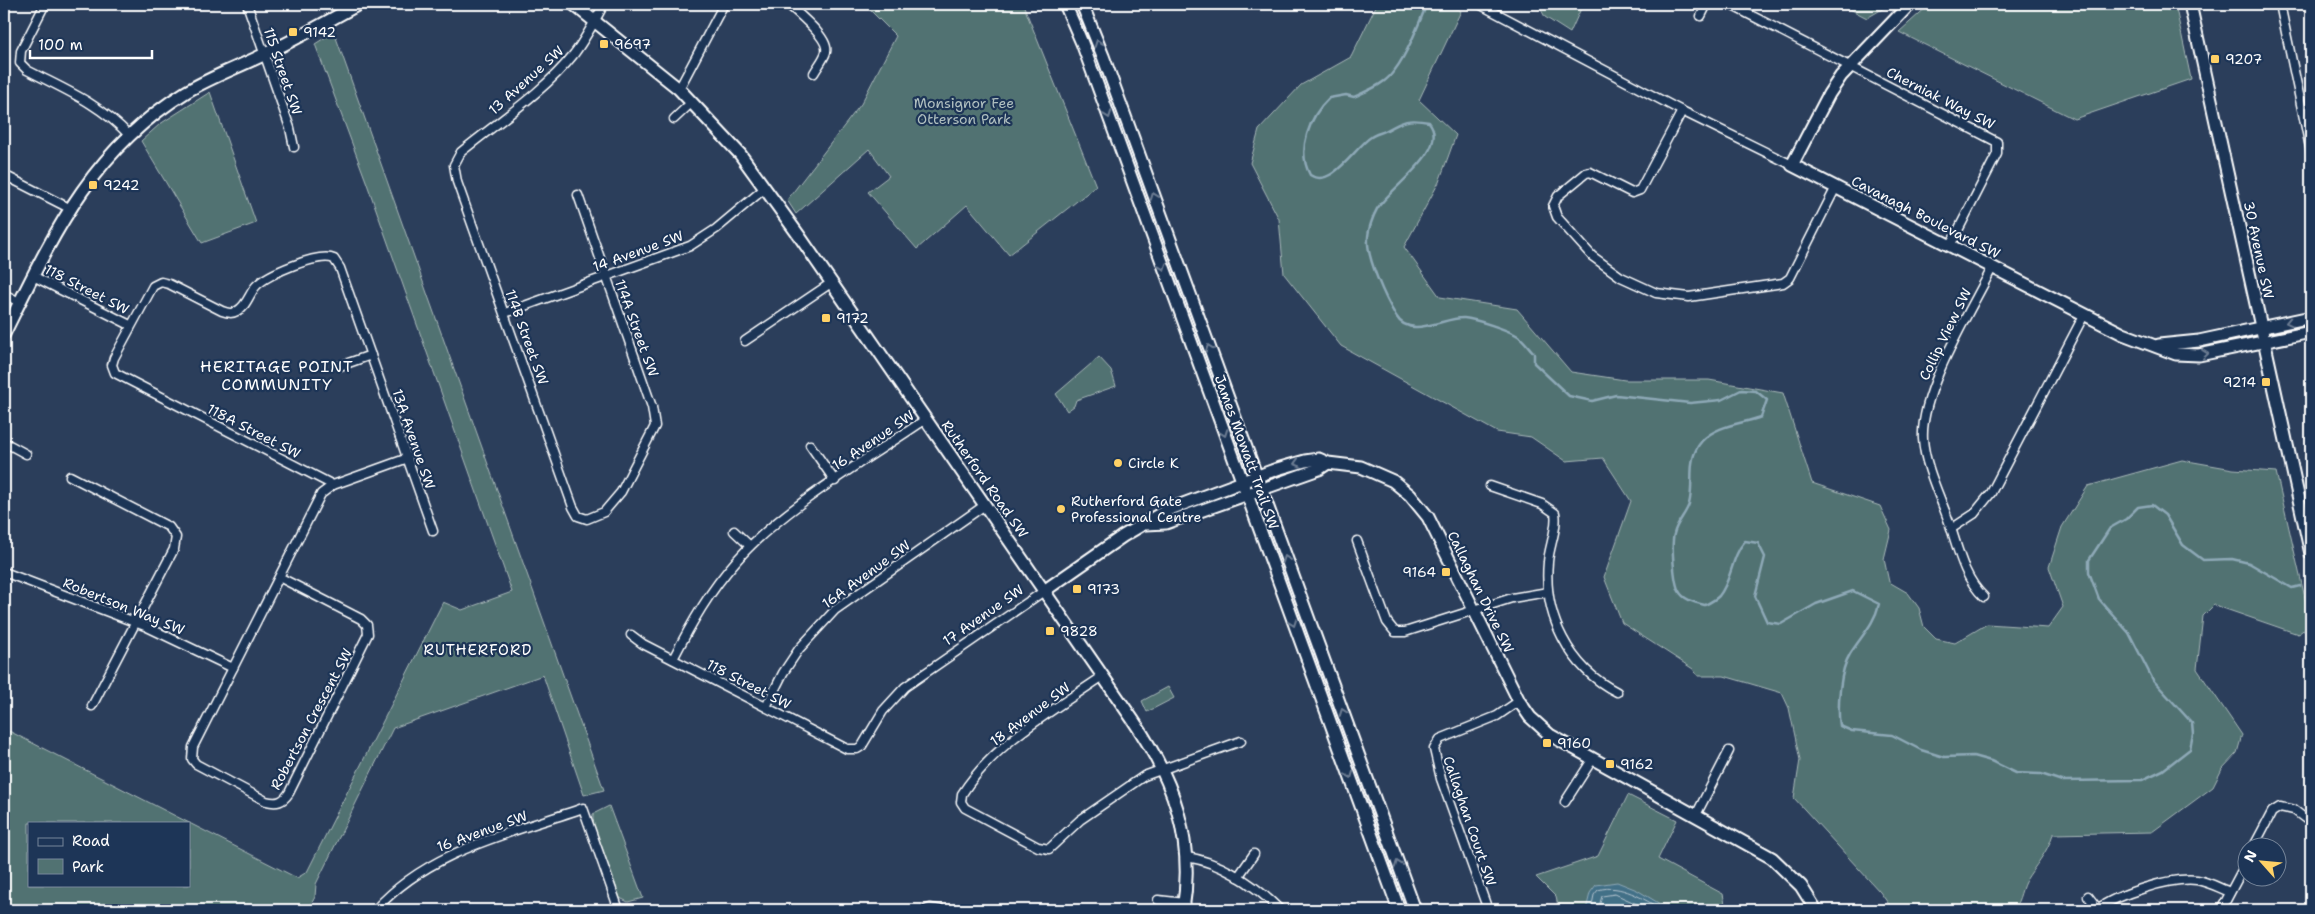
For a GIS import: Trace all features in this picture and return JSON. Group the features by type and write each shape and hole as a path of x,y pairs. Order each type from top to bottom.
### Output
{"street":[{"path":"45,4 21,51 20,63 27,70 94,104 110,116 129,135"},
{"name":"115 Street SW","path":"247,4 290,128 294,147"},
{"path":"4,334 69,208 96,171 129,135 186,92 265,54 359,4"},
{"name":"Rutherford Road SW","path":"572,4 595,20 692,102 729,142 765,188 1144,737 1162,768 1179,808 1187,857 1184,907 1158,900"},
{"name":"13 Avenue SW","path":"454,165 461,152 557,72 582,44 604,4"},
{"path":"679,90 724,4"},
{"path":"788,4 822,37 826,44 826,51 814,72"},
{"name":"James Mowatt Trail SW","path":"1065,4 1088,59 1399,910"},
{"name":"James Mowatt Trail SW","path":"1082,4 1100,48 1415,910"},
{"name":"Cavanagh Boulevard SW","path":"1479,4 1682,111 1792,165 2084,315 2132,338 2159,345"},
{"path":"1701,16 1708,4"},
{"path":"1729,4 1850,65"},
{"path":"1792,165 1829,94 1850,65 1910,4"},
{"name":"30 Avenue SW","path":"2190,4 2264,328"},
{"name":"30 Avenue SW","path":"2197,4 2310,549"},
{"path":"2280,4 2311,152"},
{"name":"Cherniak Way SW","path":"1850,65 1997,142 1997,154 1950,246"},
{"path":"674,119 692,102"},
{"path":"1682,111 1640,190 1632,193 1590,172 1586,173 1558,196 1553,206 1557,217 1592,256 1607,268 1639,286 1656,293 1689,297 1783,283 1790,278 1836,188"},
{"name":"114B Street SW","path":"454,165 457,182 573,507 578,516"},
{"path":"4,175 69,208"},
{"name":"14 Avenue SW","path":"505,313 682,250 700,241 765,188"},
{"name":"114A Street SW","path":"578,195 654,413 653,430 616,500 604,512 591,519 578,516"},
{"name":"13A Avenue SW","path":"130,325 147,293 156,283 169,284 222,311 231,313 242,308 256,286 270,276 319,257 332,257 340,268 433,530"},
{"name":"Collip View SW","path":"1984,597 1968,577 1928,461 1923,438 1925,418 1936,380 1992,268"},
{"name":"118 Street SW","path":"33,276 130,325"},
{"path":"745,341 831,283"},
{"path":"4,294 20,302"},
{"path":"1951,529 1969,518 1991,494 2084,315"},
{"path":"2159,345 2199,341 2311,316"},
{"name":"118A Street SW","path":"130,325 114,358 113,369 122,378 333,485"},
{"path":"2159,345 2176,354 2199,355 2311,332"},
{"path":"340,366 371,356"},
{"name":"16 Avenue SW","path":"673,659 708,597 750,546 781,520 835,481 926,419"},
{"path":"4,442 26,454"},
{"name":"16 Avenue SW","path":"810,444 835,481"},
{"name":"Robertson Crescent SW","path":"280,577 361,619 367,625 368,634 289,793 282,801 276,803 266,801 198,766 192,759 192,748 318,499 333,485 408,458"},
{"name":"Callaghan Drive SW","path":"1256,476 1305,461 1320,459 1328,463 1349,464 1371,470 1393,481 1410,495 1431,523 1473,612 1519,702 1530,717 1545,731 1592,760 1772,858 1801,886 1816,910"},
{"path":"1262,490 1319,469 1328,463"},
{"path":"70,476 163,524 176,534 174,549 92,706"},
{"name":"17 Avenue SW","path":"857,749 865,742 883,711 905,687 1123,536 1167,510 1256,476"},
{"path":"1490,486 1548,507 1554,513 1555,522 1548,562 1548,592 1558,627 1573,656 1595,680 1617,692"},
{"name":"17 Avenue SW","path":"1144,524 1166,523 1262,490"},
{"name":"16A Avenue SW","path":"766,707 783,673 799,649 835,610 985,505"},
{"path":"734,531 750,546"},
{"path":"1357,541 1391,630 1405,632 1473,612 1512,598 1548,592"},
{"name":"Robertson Way SW","path":"4,572 136,622 232,668"},
{"name":"118 Street SW","path":"631,635 643,644 847,749 857,749"},
{"name":"18 Avenue SW","path":"1103,676 1008,744 966,789 961,802 969,811 1038,847 1052,847 1080,820 1138,780 1162,768"},
{"name":"Callaghan Court SW","path":"1488,910 1441,779 1434,749 1440,739 1497,716 1519,702"},
{"path":"1162,768 1241,741"},
{"path":"1696,815 1729,751"},
{"path":"1565,802 1592,760"},
{"path":"2259,836 2272,812 2280,806 2294,810 2311,823"},
{"name":"16 Avenue SW","path":"375,910 397,887 434,862 460,850 583,808 619,910"},
{"path":"1238,877 1254,854"},
{"path":"1187,857 1206,861 1238,877 1280,910"},
{"path":"2221,910 2238,877"},
{"path":"2088,896 2097,910 2124,894 2181,881 2204,882 2230,892"},
{"path":"927,909 942,910"}],"green space":[{"name":"Monsignor Fee Otterson Park","path":"864,4 1023,4 1096,186 1009,255 967,205 917,249 868,192 889,176 869,149 796,214 787,200 861,104 896,36"},
{"path":"1377,4 1445,4 1461,11 1419,100 1456,135 1439,182 1404,247 1440,297 1517,309 1571,372 1625,380 1709,380 1783,393 1812,483 1880,506 1891,530 1884,559 1889,582 1908,593 1919,608 1924,627 1936,639 1955,643 1987,624 2048,628 2063,607 2049,567 2062,527 2088,486 2182,460 2233,469 2276,472 2311,624 2298,634 2214,605 2203,616 2197,669 2242,735 2237,753 2222,769 2213,787 2152,832 2053,834 2044,853 2025,882 2020,898 2011,910 1893,910 1880,892 1794,798 1800,760 1789,708 1782,693 1724,676 1698,676 1693,669 1622,623 1604,577 1631,501 1603,458 1566,461 1531,437 1497,432 1341,346 1284,274 1279,219 1250,163 1259,130 1301,85 1351,57"},
{"path":"1538,4 1583,4 1570,33 1545,17"},
{"path":"1840,4 1891,4 1867,18"},
{"path":"1930,4 2175,4 2191,79 2074,119 1899,32"},
{"path":"334,32 604,790 584,795 543,675 393,728 316,884 315,897 308,910 4,910 4,742 9,731 187,822 28,822 28,886 190,886 190,823 297,878 307,872 443,602 462,610 512,592 366,181 315,44"},
{"path":"210,92 256,223 202,243 141,141 160,124"},
{"path":"1099,357 1111,370 1116,386 1076,400 1074,406 1067,411 1056,394"},
{"path":"1168,687 1174,698 1147,712 1142,701"},
{"path":"1628,795 1677,820 1658,859 1723,894 1726,909 1559,910 1556,897 1536,877 1598,856"},
{"path":"609,806 643,898 628,902 620,898 593,823 593,814"}],"water":[{"path":"1617,882 1637,890 1670,910 1586,910 1590,893 1596,885"}],"waterway":[{"path":"1427,4 1407,51 1386,80 1354,97 1346,95 1329,98 1322,105 1311,124 1305,144 1304,155 1310,175 1318,178 1326,177 1335,172 1374,135 1406,121 1429,122 1434,133 1432,144 1426,156 1377,209 1368,235 1370,256 1377,278 1392,309 1402,323 1418,327 1464,318 1507,331 1522,340 1534,353 1534,363 1569,396 1592,401 1616,395 1690,403 1721,400 1741,390 1756,391 1767,400 1761,417 1714,431 1697,448 1692,463 1689,504 1675,530 1673,539 1674,572 1677,587 1687,599 1705,605 1719,596 1727,583 1740,547 1745,541 1758,543 1765,557 1755,596 1767,622 1781,624 1816,604 1853,591 1879,604 1874,618 1850,654 1844,669 1839,699 1840,726 1852,731 1892,735 1921,750 1944,757 1973,756 1991,761 2016,773 2041,774 2062,781 2142,780 2163,770 2190,749 2193,734 2192,723 2153,680 2129,633 2099,599 2089,572 2089,560 2110,528 2126,519 2138,507 2152,505 2165,515 2183,545 2203,560 2232,559 2249,563 2292,588 2300,586"}],"place":[{"name":"9142","path":"293,32"},
{"name":"9697","path":"604,44"},
{"name":"9207","path":"2215,59"},
{"name":"9242","path":"93,185"},
{"name":"9172","path":"826,318"},
{"name":"9214","path":"2266,382"},
{"name":"Circle K","path":"1118,463"},
{"name":"Rutherford Gate Professional Centre","path":"1061,509"},
{"name":"9164","path":"1446,572"},
{"name":"9173","path":"1077,589"},
{"name":"9828","path":"1050,631"},
{"name":"9160","path":"1547,743"},
{"name":"9162","path":"1610,764"}],"district":[{"name":"HERITAGE POINT COMMUNITY","path":"277,375"},
{"name":"RUTHERFORD","path":"478,650"}]}
